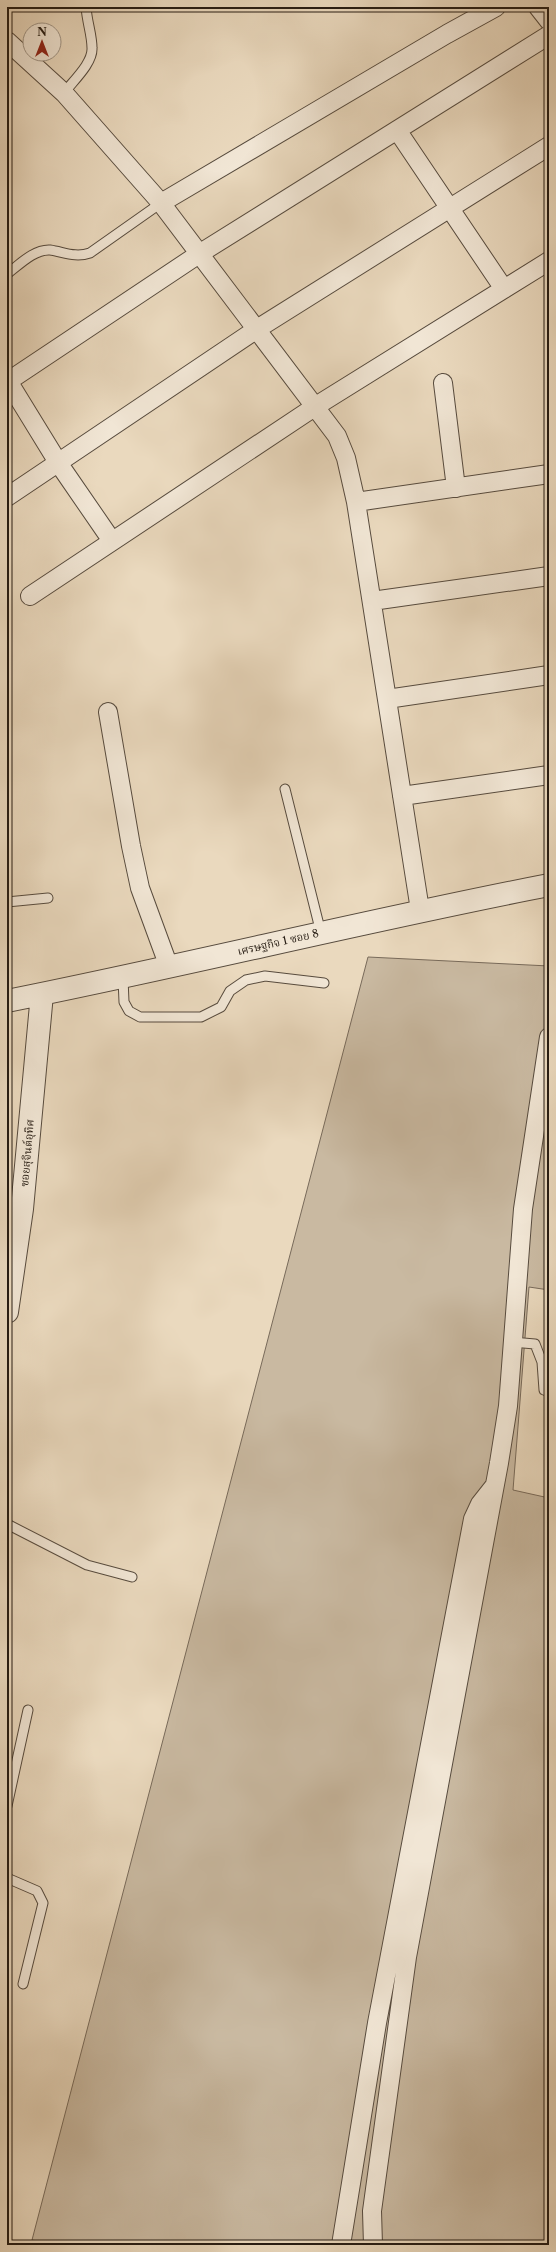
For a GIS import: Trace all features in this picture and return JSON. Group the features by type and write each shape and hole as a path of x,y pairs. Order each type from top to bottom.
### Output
{"street":[{"path":"161,203 447,34 496,7"},
{"path":"538,7 549,21"},
{"path":"112,541 59,464 8,382 199,254 549,35"},
{"path":"7,41 64,93 161,203 316,406 337,436 346,458 356,502 420,910"},
{"path":"397,130 504,289"},
{"path":"7,497 59,464 257,329 549,146"},
{"path":"30,596 316,406 549,261"},
{"path":"443,383 456,488"},
{"path":"356,502 549,474"},
{"path":"372,601 549,576"},
{"path":"387,699 549,675"},
{"path":"108,712 130,846 140,888 169,967"},
{"path":"402,796 549,775"},
{"name":"เศรษฐกิจ 1 ซอย 8","path":"7,1001 123,978 420,910 549,884"},
{"name":"ซอยสุจินต์อุทิศ","path":"7,1312 14,1208 42,994"},
{"path":"373,2245 372,2211 407,1957 496,1484 508,1406 523,1209 549,1037"},
{"path":"341,2245 377,2023 473,1519 480,1504 496,1484"}],"lane":[{"path":"64,93 88,61 92,49 87,24 86,7"},
{"path":"7,274 35,253 49,250 81,256 90,253 161,203"},
{"path":"285,789 321,933"},
{"path":"7,902 48,898"},
{"path":"123,978 124,1002 129,1012 140,1017 202,1017 221,1007 230,991 246,980 265,976 324,983"},
{"path":"512,1342 535,1344 542,1362 544,1390 549,1392"},
{"path":"7,1524 87,1565 132,1577"},
{"path":"7,1806 28,1710"},
{"path":"7,1878 37,1891 43,1903 24,1984"}],"shaded area":[{"path":"368,957 549,966 549,1290 529,1287 513,1490 549,1498 549,2245 59,2245 32,2240"}]}
